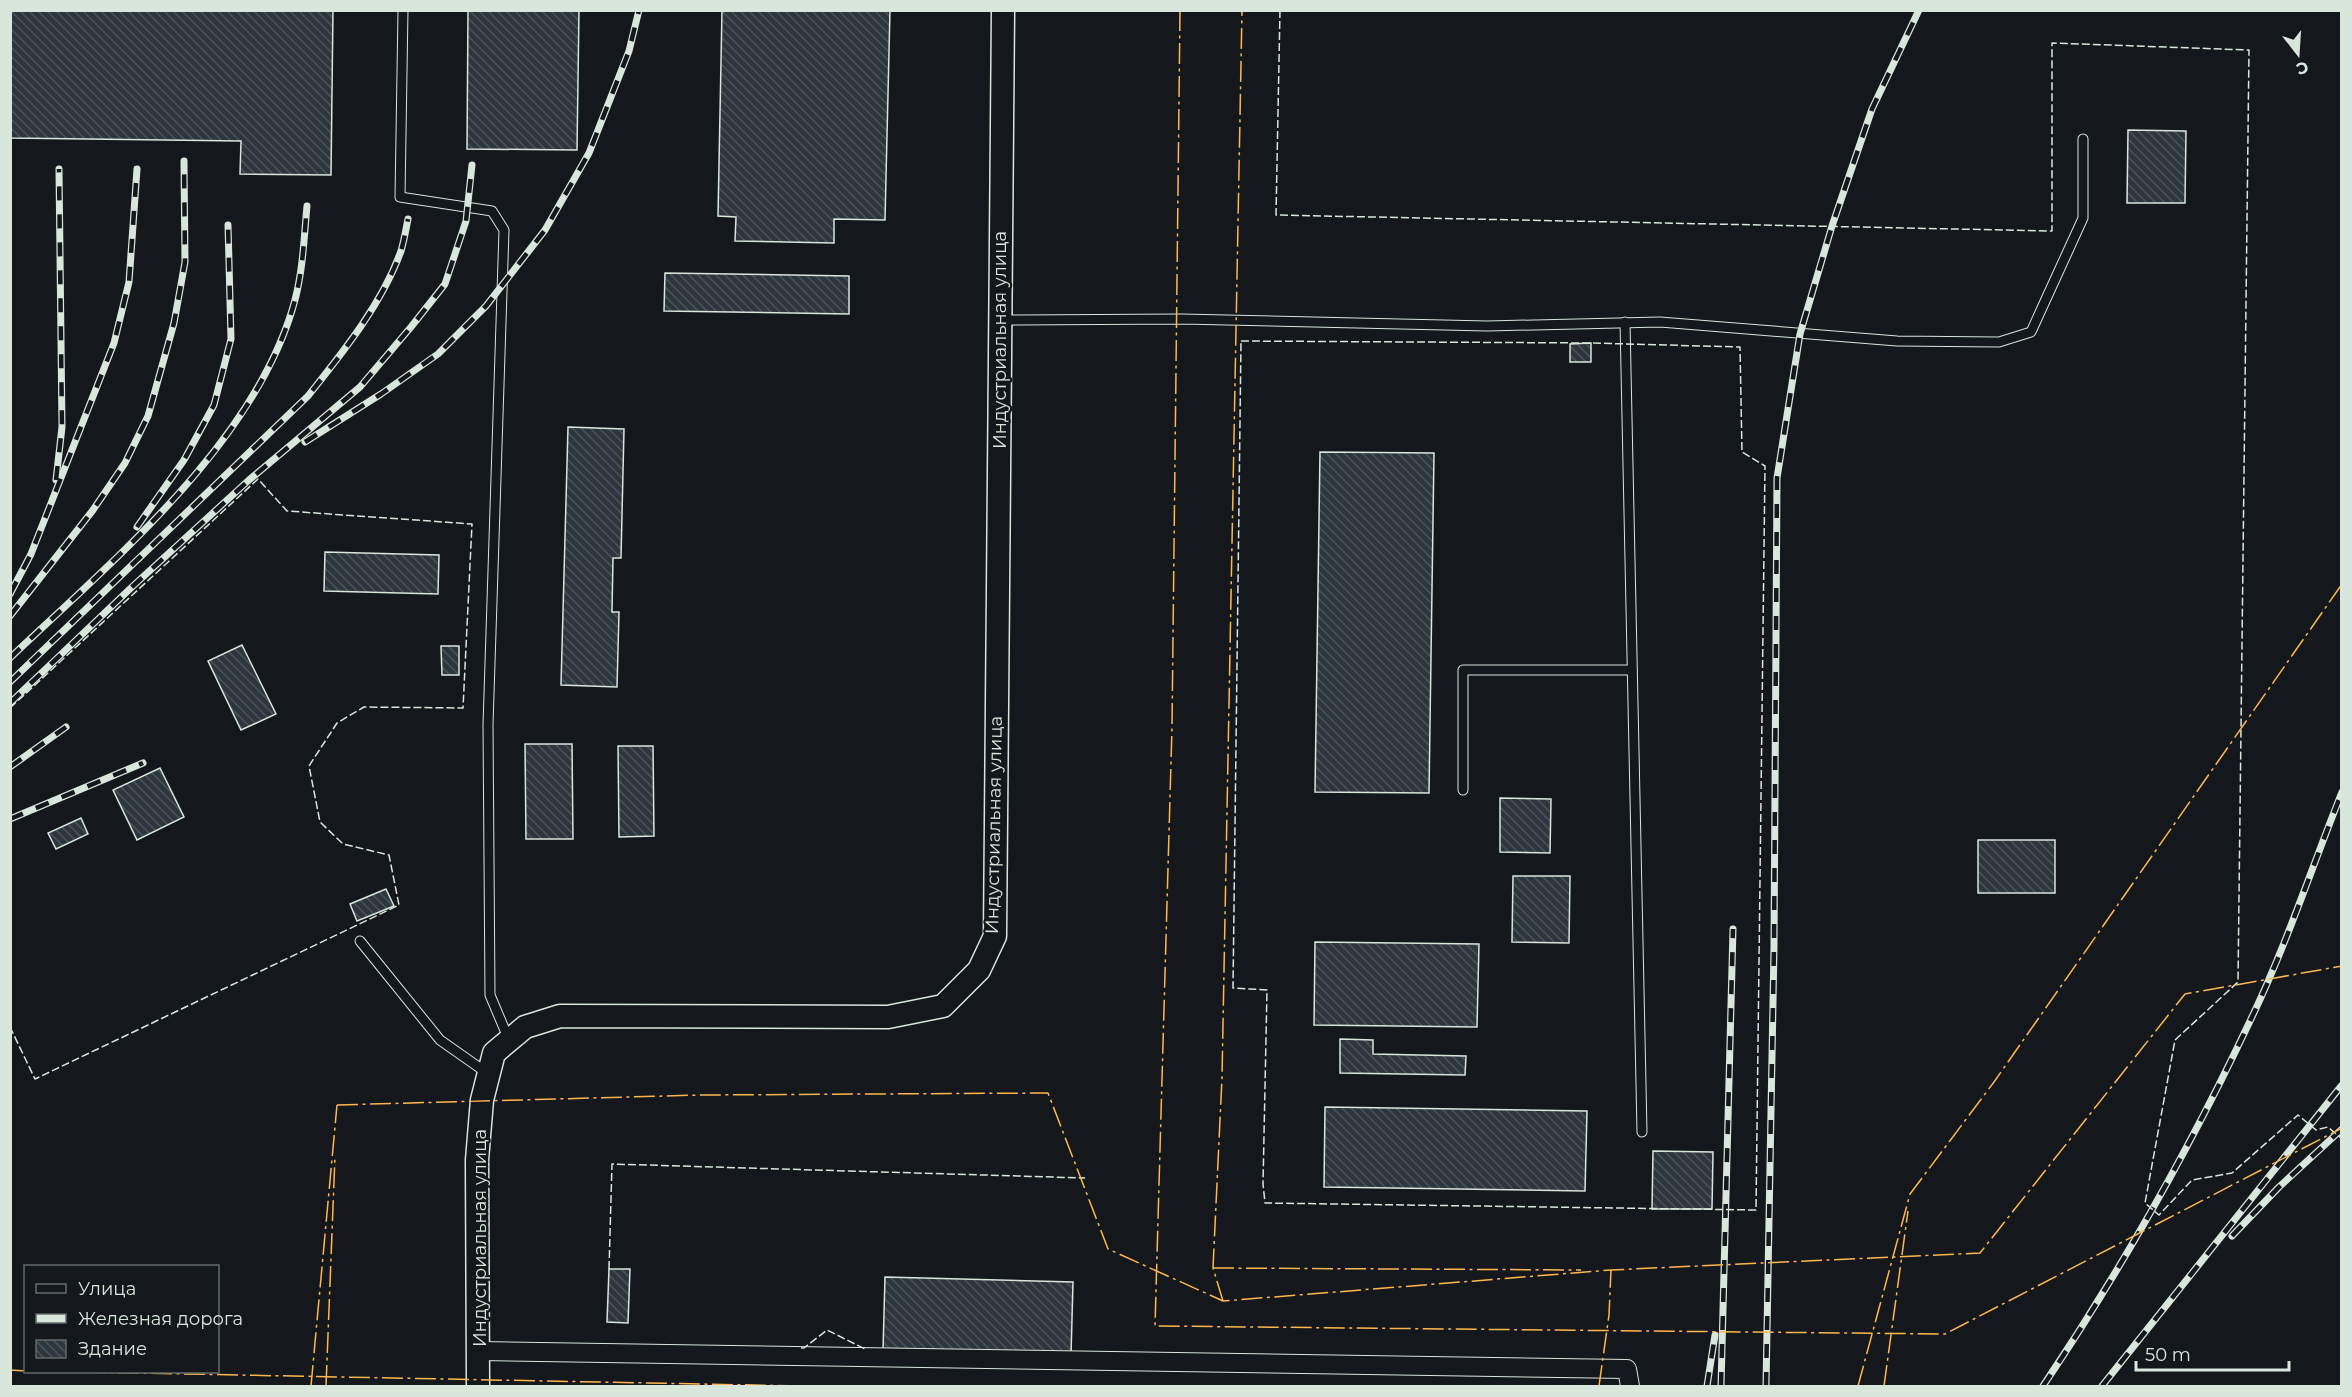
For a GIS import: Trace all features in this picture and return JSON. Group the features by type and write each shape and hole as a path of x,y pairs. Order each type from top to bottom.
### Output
{"street":[{"name":"Индустриальная улица","path":"478,1386 477,1160 482,1100 494,1053 525,1027 560,1016 888,1017 943,1006 980,970 995,936 1002,10"},
{"path":"479,1351 1627,1369 1630,1386"}],"lane":[{"path":"403,10 400,197 492,211 504,230 488,725 490,995 509,1040"},
{"path":"1000,320 1182,319 1486,326 1660,321 1898,341 1999,342 2031,332 2083,218 2083,139"},
{"path":"1625,322 1642,1132"},
{"path":"1463,790 1463,670 1632,670"},
{"path":"360,941 440,1040 489,1074"}],"building":[{"path":"10,10 333,10 331,175 240,174 241,141 10,138"},
{"path":"468,10 579,10 577,150 467,149"},
{"path":"722,10 890,10 885,220 834,219 834,243 735,241 736,217 718,216"},
{"path":"2128,130 2186,131 2185,203 2127,203"},
{"path":"665,273 849,276 849,314 664,311"},
{"path":"1591,343 1591,362 1570,362 1570,344"},
{"path":"568,427 624,429 621,558 613,558 612,612 619,612 617,687 561,685"},
{"path":"1320,452 1434,453 1429,793 1315,792"},
{"path":"325,552 439,555 438,594 324,591"},
{"path":"242,645 276,714 241,730 208,661"},
{"path":"441,646 459,646 459,675 442,675"},
{"path":"525,744 572,744 573,839 526,839"},
{"path":"618,746 653,746 654,836 619,837"},
{"path":"160,768 184,817 137,840 113,790"},
{"path":"1500,798 1551,799 1550,853 1500,852"},
{"path":"81,818 88,834 56,849 48,833"},
{"path":"1978,840 2055,840 2055,893 1978,893"},
{"path":"1513,876 1570,876 1569,943 1512,942"},
{"path":"386,889 394,906 357,921 350,904"},
{"path":"1315,942 1479,944 1477,1027 1314,1025"},
{"path":"1340,1039 1373,1040 1373,1054 1466,1056 1465,1075 1340,1073"},
{"path":"1325,1107 1587,1111 1585,1191 1324,1187"},
{"path":"1653,1151 1713,1152 1712,1209 1652,1209"},
{"path":"609,1269 630,1269 628,1323 607,1322"},
{"path":"885,1277 1073,1282 1071,1355 883,1350"}],"railway":[{"path":"305,442 381,394 438,354 486,306 545,230 589,153 629,51 639,10"},
{"path":"1766,1386 1774,947 1777,478 1800,334 1832,226 1872,109 1919,10"},
{"path":"10,616 93,510 125,463 148,416 174,323 185,262 184,161"},
{"path":"10,703 249,480 360,387 445,284 466,221 472,165"},
{"path":"56,480 62,427 59,169"},
{"path":"10,594 31,554 114,343 129,282 137,169"},
{"path":"10,658 93,581 177,496 215,450 249,402 276,352 295,300 302,265 307,206"},
{"path":"10,682 308,396 360,327 383,290 401,251 408,219"},
{"path":"137,527 184,460 214,405 231,339 228,225"},
{"path":"10,767 66,727"},
{"path":"10,819 143,763"},
{"path":"2043,1386 2100,1298 2154,1207 2204,1114 2276,963 2342,792"},
{"path":"1721,1386 1733,929"},
{"path":"2102,1386 2342,1085"},
{"path":"2232,1236 2279,1187 2342,1129"},
{"path":"1707,1386 1715,1335"}],"fence":[{"path":"1280,10 1276,215 2052,231 2052,43 2249,50 2238,982 2175,1040 2145,1203 2159,1215 2192,1180 2232,1173 2298,1115 2316,1130 2328,1127 2342,1139"},
{"path":"1241,341 1591,343 1740,347 1742,452 1765,466 1756,1210 1265,1203 1263,1184 1267,990 1233,988 1241,341"},
{"path":"10,708 258,479 287,511 472,524 463,708 364,707 337,723 309,766 320,822 343,844 389,855 399,905 35,1079 10,1027"},
{"path":"609,1269 612,1164 1085,1178"},
{"path":"801,1348 827,1330 865,1349"}],"power":[{"path":"1180,10 1172,727 1155,1326 1945,1334 2342,1128"},
{"path":"1223,1301 1213,1268 1222,1078 1242,10"},
{"path":"1858,1386 1910,1194 1994,1082 2342,584"},
{"path":"337,1105 701,1095 1048,1093 1108,1249 1223,1301 1611,1270 1980,1253 2185,994 2342,966"},
{"path":"311,1386 337,1105"},
{"path":"326,1386 335,1156"},
{"path":"1884,1386 1908,1211"},
{"path":"1213,1268 1581,1270"},
{"path":"1599,1386 1609,1315 1611,1270"},
{"path":"10,1370 24,1371"},
{"path":"136,1373 803,1386"}]}
